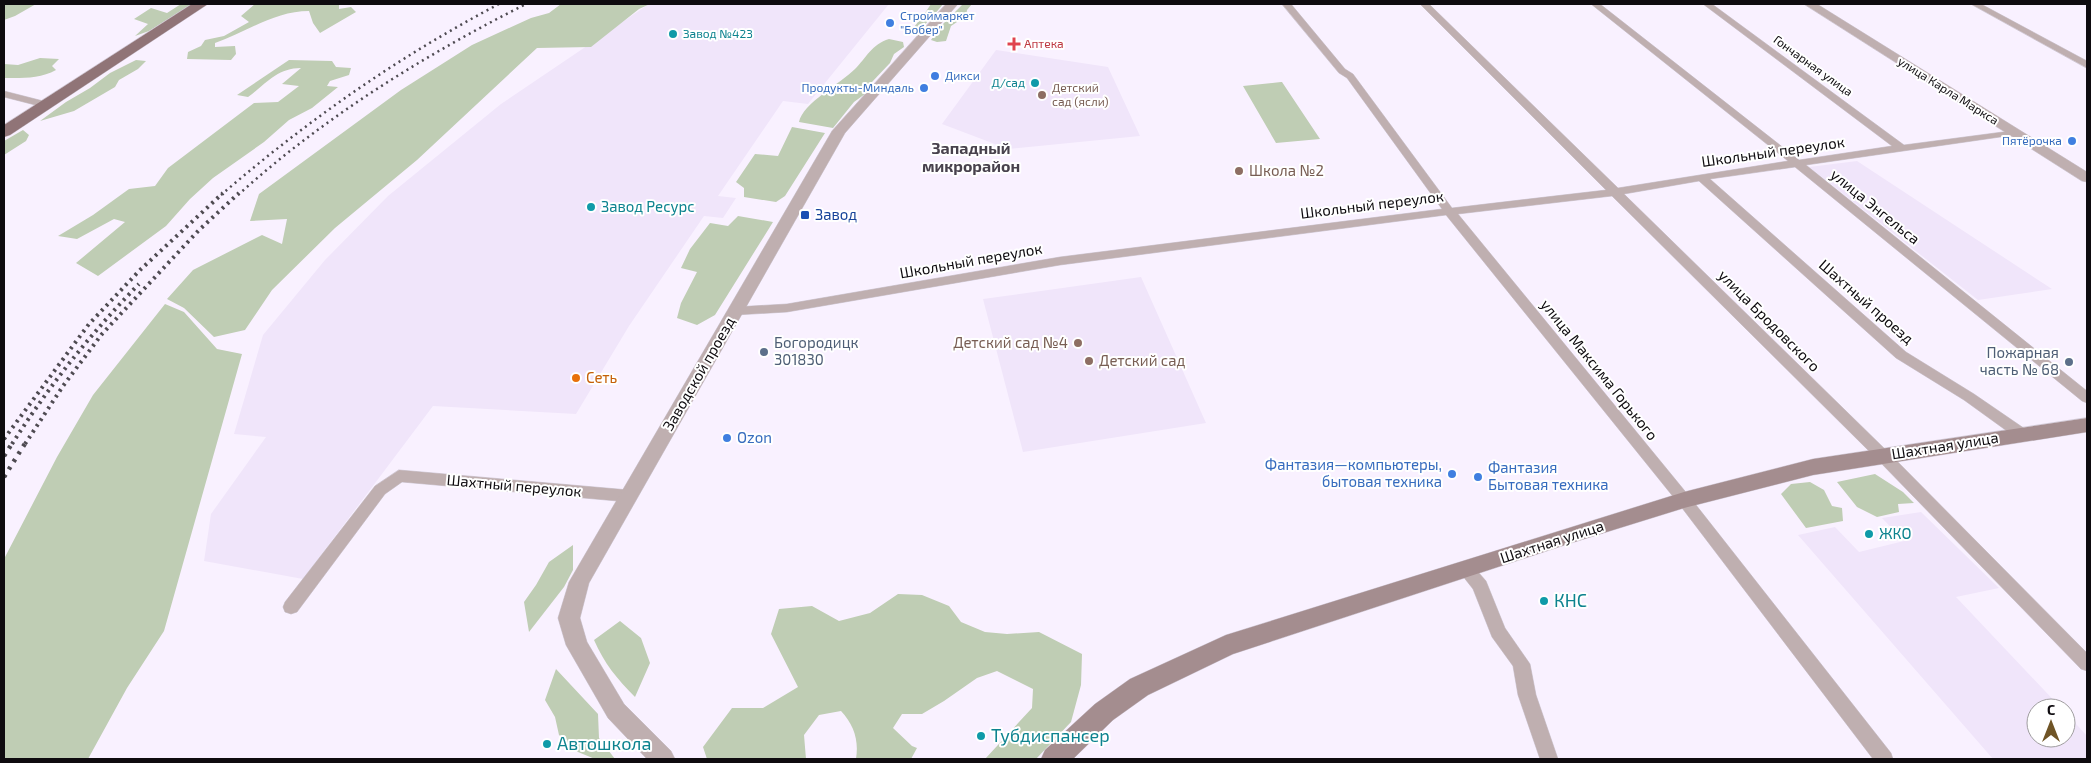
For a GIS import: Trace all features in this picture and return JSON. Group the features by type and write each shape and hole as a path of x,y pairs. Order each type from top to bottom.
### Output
{"main road":[{"path":"4,132 201,4"},
{"name":"Шахтная улица","path":"1055,759 1104,712 1139,687 1226,646 1466,570 1563,536 1684,500 1803,469 2087,425"}],"street":[{"name":"Заводской проезд","path":"663,759 616,711 577,646 569,618 579,582 839,132 952,4"},
{"name":"улица Максима Горького","path":"1286,4 1342,71 1350,76 1449,211 1684,500 1884,759"},
{"name":"улица Бродовского","path":"1424,4 1882,456 2087,664"},
{"name":"улица Энгельса","path":"1595,4 1798,164 2087,398"},
{"name":"Гончарная улица","path":"1707,4 1903,148"},
{"name":"улица Карла Маркса","path":"1810,4 2087,178"},
{"path":"1975,4 2087,65"},
{"path":"4,94 47,104"},
{"name":"Школьный переулок","path":"735,311 787,308 1060,261 1449,211 1615,192 1701,177 2014,132"},
{"name":"Шахтный проезд","path":"1701,177 1901,355 1969,397 2022,435"},
{"name":"Шахтный переулок","path":"291,607 380,490 399,476 629,496"},
{"path":"1466,570 1480,586 1498,632 1521,664 1527,695 1549,759"}],"shaded area":[{"path":"649,4 889,4 808,104 783,101 718,196 736,198 723,218 704,216 629,326 576,414 433,406 303,579 204,561 211,514 266,437 234,434 263,335 325,260 388,196 501,104"},
{"name":"Детский сад (ясли)","path":"996,50 1108,67 1140,136 1008,149 942,124"},
{"path":"1857,161 2052,289 1978,300 1809,167"},
{"name":"Детский сад","path":"1141,277 1206,423 1023,452 983,299"},
{"name":"ЖКО","path":"1921,512 1999,588 1956,597 2052,698 2026,698 2026,748 2076,748 2076,724 2087,736 2087,759 1993,759 1798,535 1835,527 1859,552 1904,541 1882,518"}],"green space":[{"path":"4,4 36,4 4,20"},
{"path":"181,4 192,4 149,31 135,36 148,24 134,19 151,8 167,13"},
{"path":"255,4 339,4 339,9 351,7 356,12 320,33 313,23 309,11 284,14 215,43 215,47 235,46 236,54 231,60 187,59 188,52 201,46 205,40 224,36 249,22 241,16"},
{"path":"561,4 650,4 639,9 591,47 537,48 417,160 335,228 272,290 245,330 214,337 184,308 167,299 193,270 262,235 282,244 287,219 250,221 259,194 401,90 472,45 531,18 549,13"},
{"path":"931,4 943,4 920,32 915,32 914,27"},
{"path":"963,4 972,4 967,10 966,16 951,26 946,41 937,42 931,40 939,28"},
{"path":"889,39 903,42 904,47 894,54 890,63 872,82 865,94 854,102 833,128 799,122 807,108 855,69 878,44"},
{"path":"40,58 59,59 52,66 56,70 24,78 4,78 4,64 18,65"},
{"path":"136,60 146,61 138,69 119,80 115,87 74,111 40,121 110,73"},
{"path":"289,60 332,61 336,67 351,68 349,75 330,81 327,86 338,87 312,108 289,120 264,142 213,178 190,199 166,226 98,276 76,263 125,222 114,219 77,239 58,236 93,215 129,189 155,186 168,168 254,103 278,102 299,86 282,84 301,68 278,74 248,97 237,95"},
{"path":"1282,82 1320,139 1276,143 1243,86"},
{"path":"792,127 825,133 785,196 776,202 744,197 744,188 736,182 755,154 778,156"},
{"path":"23,130 29,135 26,141 4,155 4,141"},
{"path":"738,216 773,222 715,315 697,325 677,318 681,303 697,272 681,268 690,249 710,223 728,226"},
{"path":"165,304 184,312 217,349 242,354 164,631 127,688 88,759 4,759 4,559 57,457 93,395"},
{"path":"1875,474 1903,492 1914,503 1898,504 1899,512 1877,517 1857,507 1837,482"},
{"path":"1810,482 1824,490 1832,506 1842,508 1843,521 1806,528 1781,494 1791,484"},
{"path":"573,545 573,570 564,587 529,632 524,602 549,562"},
{"path":"898,594 922,595 949,606 961,622 985,632 1007,634 1039,632 1082,654 1081,685 1071,722 1036,759 985,759 1032,708 1033,689 997,671 977,678 922,714 902,714 893,728 912,746 917,748 911,759 856,759 857,745 855,733 841,711 819,715 804,735 806,759 707,759 703,747 732,708 763,708 798,687 771,634 779,609 812,606 839,621 870,613"},
{"path":"620,621 641,638 650,663 635,697 622,684 602,656 594,640"},
{"path":"556,669 598,714 599,738 615,759 595,759 578,752 559,735 555,717 545,700"}],"railway":[{"path":"221,195 287,141 355,91 425,46 499,4"},
{"path":"238,195 305,140 376,90 450,45 526,4"},
{"path":"4,439 89,324 140,270 223,193"},
{"path":"25,444 63,386 102,334 199,230 239,193"},
{"path":"12,444 71,361 139,284"},
{"path":"4,456 13,442"},
{"path":"4,477 26,442"}],"place":[{"name":"Строймаркет \"Бобер\"","path":"890,23"},
{"name":"Завод №423","path":"673,34"},
{"name":"Аптека","path":"1014,44"},
{"name":"Дикси","path":"935,76"},
{"name":"Д/сад","path":"1035,83"},
{"name":"Продукты-Миндаль","path":"924,88"},
{"name":"Детский сад (ясли)","path":"1042,95"},
{"name":"Пятёрочка","path":"2072,141"},
{"name":"Школа №2","path":"1239,171"},
{"name":"Завод Ресурс","path":"591,207"},
{"name":"Завод","path":"805,215"},
{"name":"Детский сад №4","path":"1078,343"},
{"name":"Богородицк 301830","path":"764,352"},
{"name":"Детский сад","path":"1089,361"},
{"name":"Пожарная часть № 68","path":"2069,362"},
{"name":"Сеть","path":"576,378"},
{"name":"Ozon","path":"727,438"},
{"name":"Фантазия—компьютеры, бытовая техника","path":"1452,474"},
{"name":"Фантазия Бытовая техника","path":"1478,477"},
{"name":"ЖКО","path":"1869,534"},
{"name":"КНС","path":"1544,601"},
{"name":"Тубдиспансер","path":"981,736"},
{"name":"Автошкола","path":"547,744"}],"district":[{"name":"Западный микрорайон","path":"971,157"}]}
